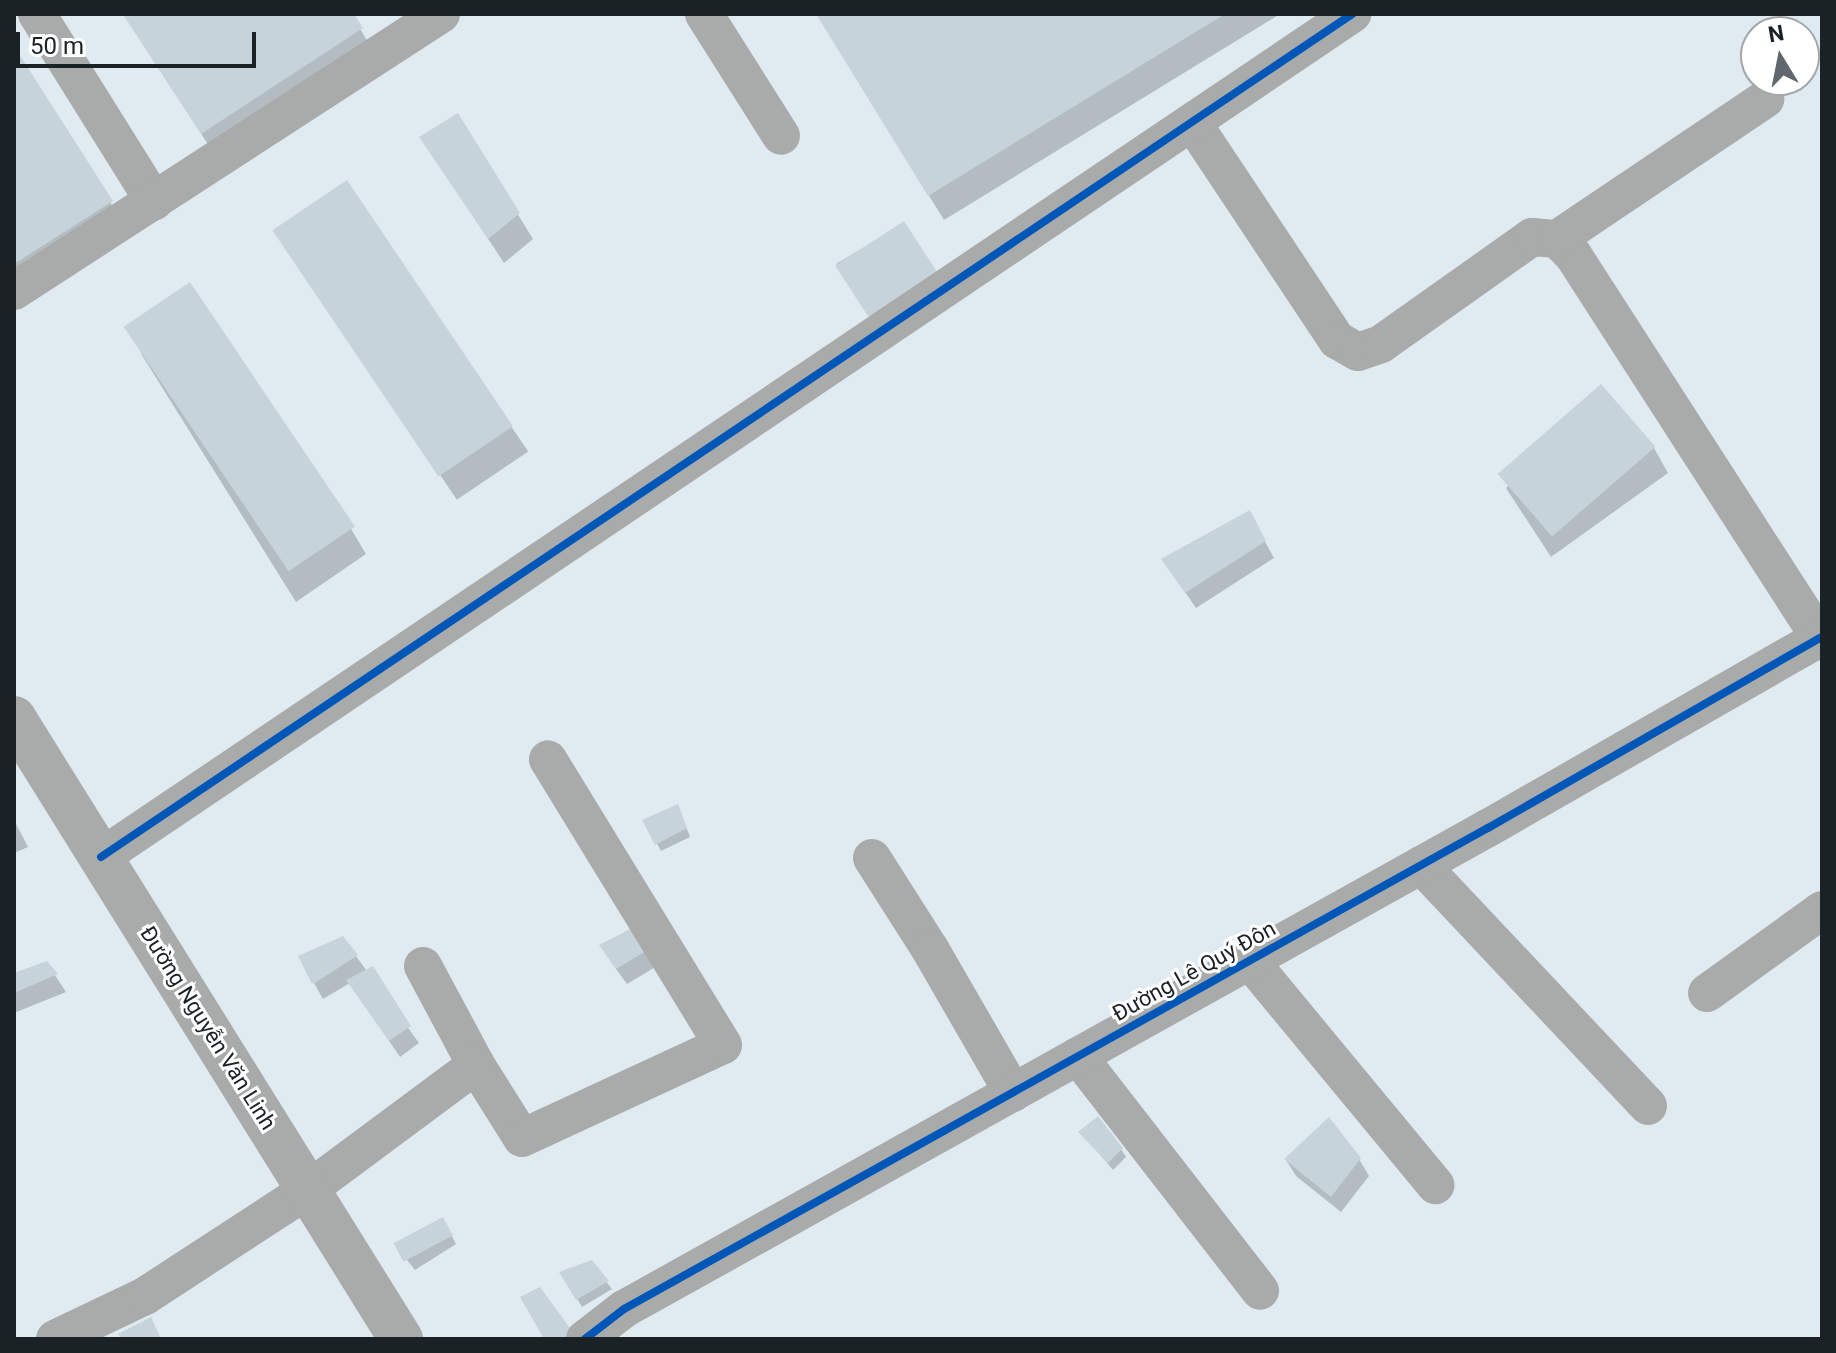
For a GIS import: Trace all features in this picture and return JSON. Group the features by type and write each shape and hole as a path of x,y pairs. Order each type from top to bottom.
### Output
{"street":[{"path":"37,14 154,201"},
{"path":"14,291 441,14"},
{"path":"704,14 781,136"},
{"path":"101,857 1352,14"},
{"path":"1192,122 1337,340 1358,352 1381,344 1532,237 1557,239 1765,99"},
{"path":"1557,239 1573,255 1821,640"},
{"name":"Đường Lê Quý Đôn","path":"585,1339 624,1309 1821,640"},
{"name":"Đường Nguyễn Văn Linh","path":"14,718 401,1339"},
{"path":"423,966 476,1065 522,1138 723,1045 548,759"},
{"path":"872,858 930,949 1013,1093"},
{"path":"1421,865 1648,1106"},
{"path":"1707,993 1822,910"},
{"path":"1250,961 1435,1185"},
{"path":"1078,1056 1260,1291"},
{"path":"55,1339 145,1296 309,1189 476,1065"}],"building":[{"path":"123,14 354,14 363,28 201,134"},
{"path":"816,14 1225,14 928,196"},
{"path":"14,46 113,201 14,264"},
{"path":"458,113 520,213 488,239 419,137"},
{"path":"347,180 513,426 438,477 272,230"},
{"path":"904,221 937,272 868,317 835,266"},
{"path":"190,282 355,527 289,571 124,327"},
{"path":"1601,384 1655,447 1552,537 1498,474"},
{"path":"1250,510 1266,541 1185,593 1161,559"},
{"path":"678,804 687,828 655,845 642,820"},
{"path":"640,924 656,945 616,969 599,945"},
{"path":"343,936 358,955 312,984 298,956"},
{"path":"47,961 58,974 14,993 14,973"},
{"path":"373,966 411,1026 389,1041 346,980"},
{"path":"1098,1116 1123,1148 1108,1163 1078,1132"},
{"path":"1329,1117 1361,1158 1331,1197 1284,1159"},
{"path":"443,1217 453,1236 403,1262 394,1243"},
{"path":"592,1260 609,1281 576,1300 559,1272"},
{"path":"540,1287 575,1335 570,1339 544,1339 520,1297"},
{"path":"151,1317 161,1339 121,1339 118,1334"}],"cycle path":[{"path":"101,857 1352,14"},
{"path":"585,1339 624,1309 1488,828 1822,637"}]}
